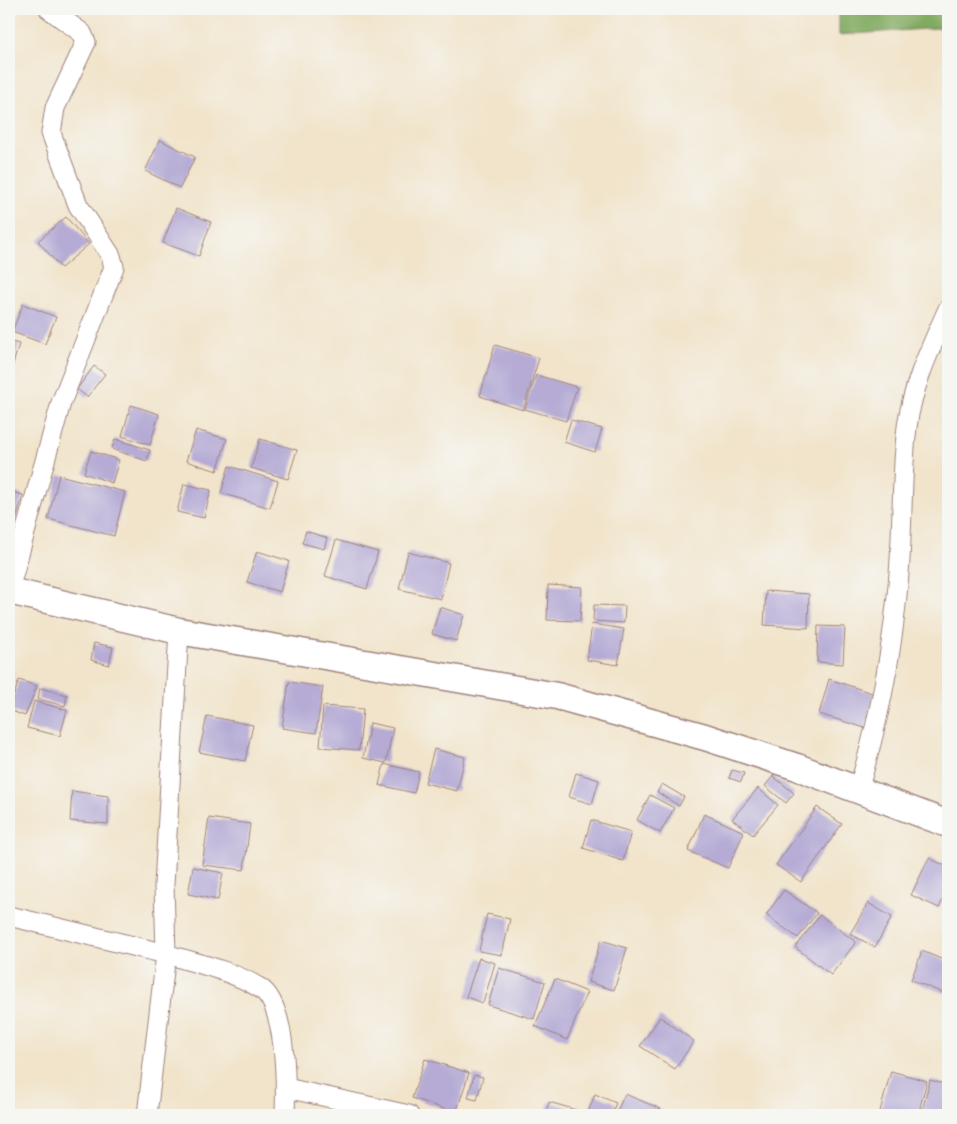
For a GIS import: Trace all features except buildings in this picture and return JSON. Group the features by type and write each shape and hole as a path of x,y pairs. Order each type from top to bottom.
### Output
{"street":[{"path":"48,9 82,33 86,42 55,108 50,133 78,205 111,256 114,267 61,403 9,591 179,631 557,696 705,737 858,790 948,824"},
{"path":"858,790 874,740 886,682 894,626 900,572 907,425 923,365 948,309"},
{"path":"147,1115 166,954 164,884 179,631"},
{"path":"9,916 166,954 260,988 270,997 277,1014 286,1088 285,1115"},
{"path":"286,1088 409,1115"}],"green space":[{"path":"839,9 948,9 948,39 939,28 839,35"}]}
